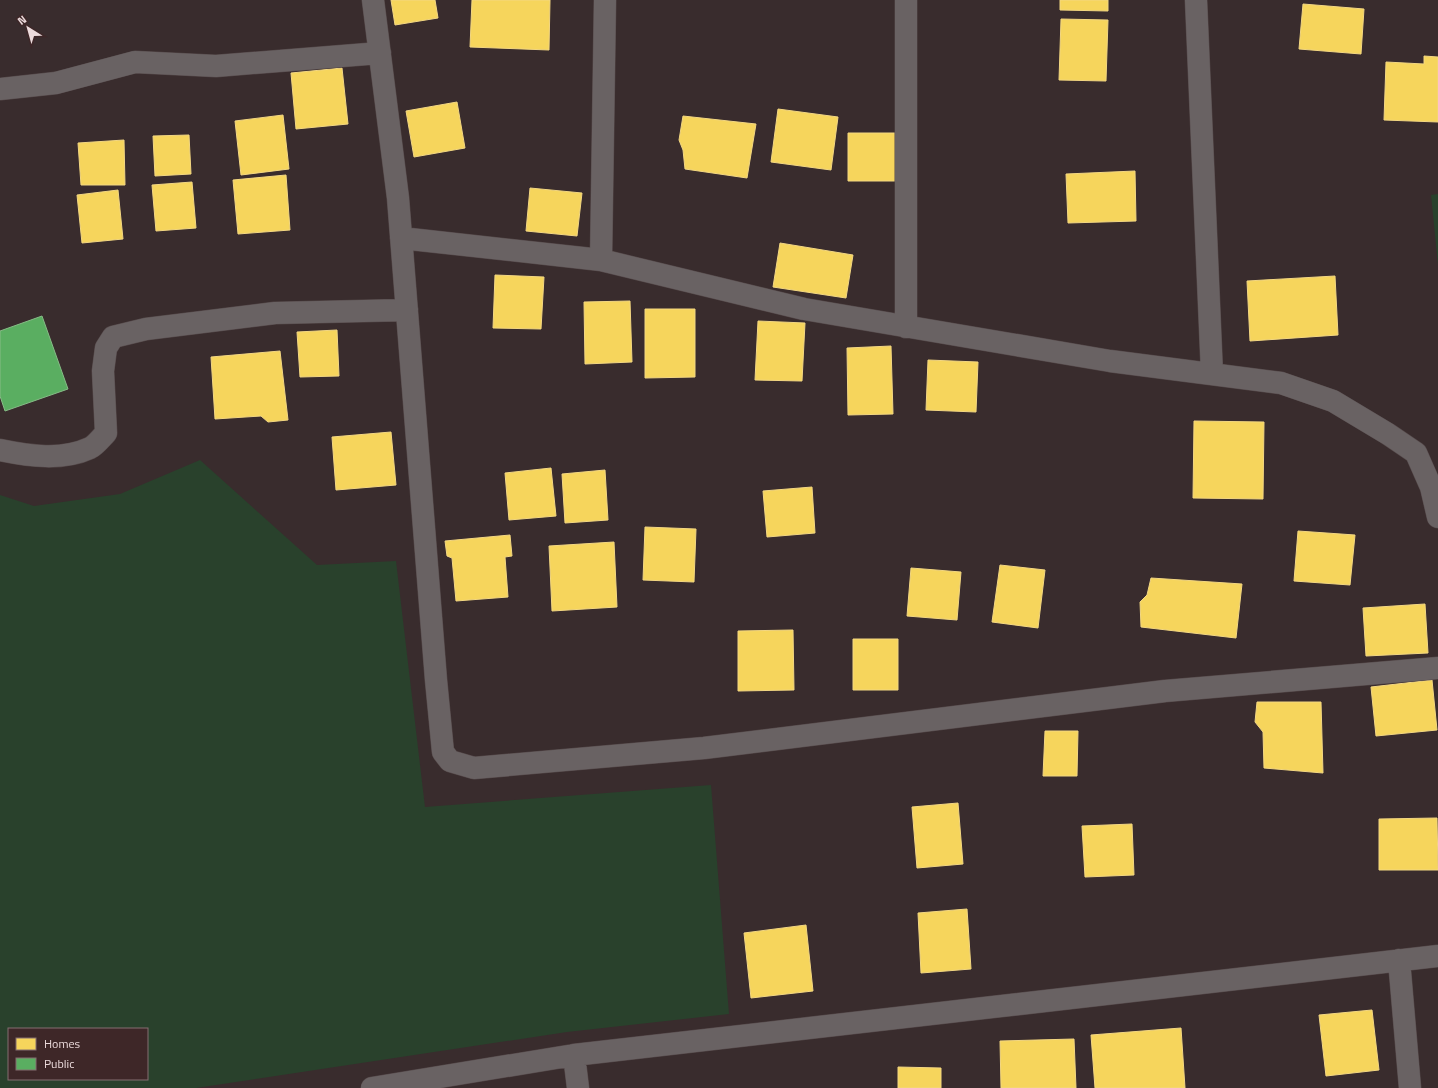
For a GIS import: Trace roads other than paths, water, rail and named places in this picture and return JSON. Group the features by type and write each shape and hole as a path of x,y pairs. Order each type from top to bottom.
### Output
{"street":[{"path":"374,0 402,238 436,680 443,752 450,761 474,768 704,748 1165,691 1438,668"},
{"path":"601,260 605,0"},
{"path":"906,0 906,327"},
{"path":"1196,0 1212,374"},
{"path":"0,89 56,83 135,62 216,66 380,53"},
{"path":"402,238 601,260 804,309 1110,361 1281,384 1333,401 1388,434 1416,454 1431,487 1438,517"},
{"path":"0,450 35,456 71,454 91,447 106,433 103,371 106,348 113,337 146,328 275,313 407,310"},
{"path":"372,1088 574,1055 1438,956"},
{"path":"1399,960 1410,1088"},
{"path":"574,1055 578,1088"}]}
